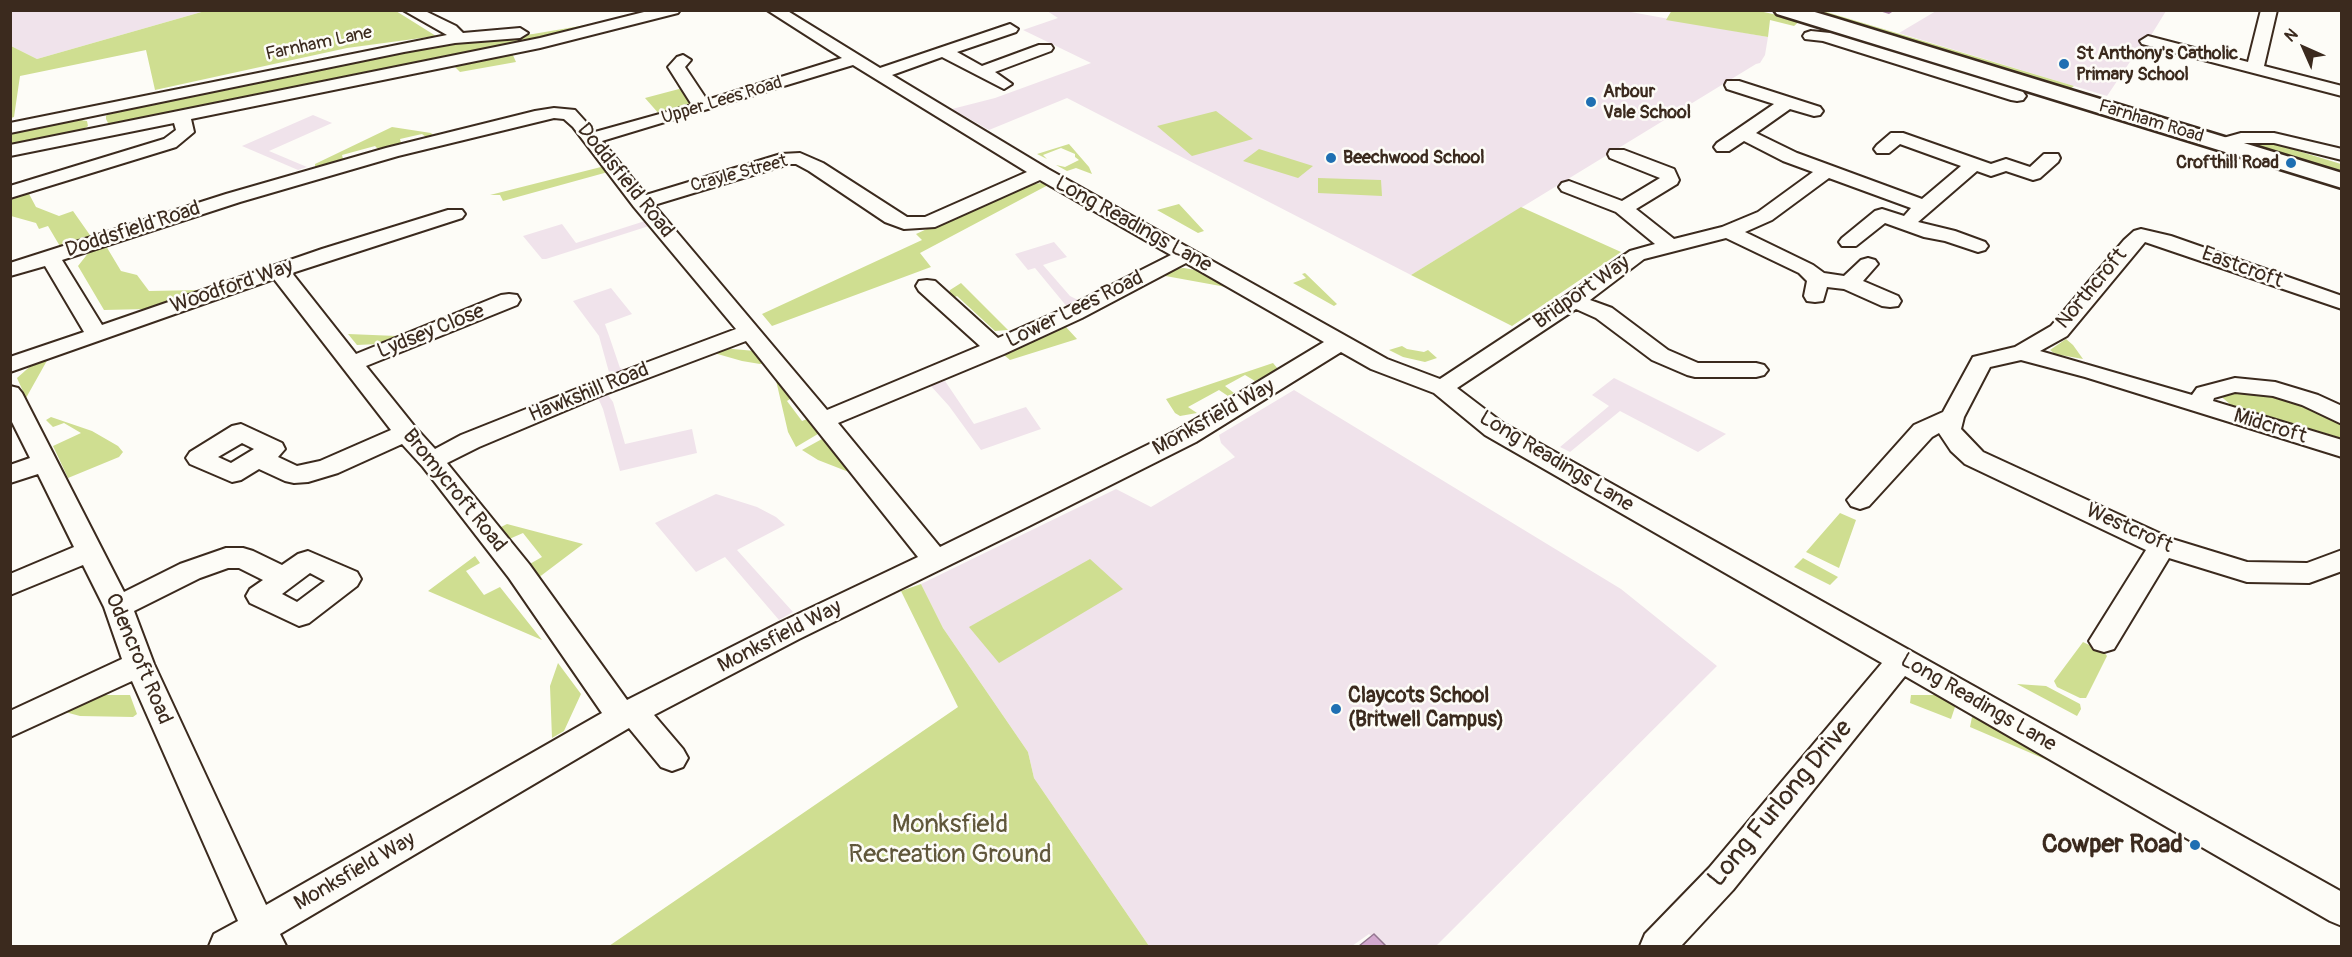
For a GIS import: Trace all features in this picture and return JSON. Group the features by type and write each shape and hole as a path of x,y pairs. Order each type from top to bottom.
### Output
{"main road":[{"name":"Farnham Road","path":"1784,10 1828,22 1953,68 2222,144 2342,181"}],"street":[{"path":"410,10 450,28 456,34 455,38"},
{"name":"Farnham Lane","path":"10,128 404,46 455,38 561,27 638,10"},
{"path":"10,151 540,43 673,10"},
{"name":"Long Readings Lane","path":"774,10 1041,173 1379,364 1442,388 1494,429 2342,910"},
{"path":"2255,69 2269,10"},
{"path":"877,74 1010,29"},
{"name":"Farnham Road","path":"1812,36 1824,36 1889,55 1953,68 2017,96 2000,107"},
{"path":"2148,42 2342,91"},
{"path":"981,72 1045,48"},
{"path":"944,52 1004,84"},
{"path":"1871,66 1889,55"},
{"path":"682,60 676,67 686,78 685,82 703,107"},
{"name":"Upper Lees Road","path":"590,139 854,60"},
{"path":"1733,85 1814,111"},
{"path":"1723,147 1787,103"},
{"name":"Doddsfield Road","path":"10,270 310,174 535,116 554,113 569,114 579,123 641,203 750,332 935,559"},
{"path":"10,192 170,143 185,132 181,116"},
{"path":"1744,134 1790,157 1926,207"},
{"path":"1883,149 1897,137 1991,170 2006,165 2033,174 2051,158"},
{"path":"2222,144 2241,138 2274,138 2342,155"},
{"path":"1617,154 1667,173 1670,180 1623,208"},
{"name":"Crayle Street","path":"641,203 788,158 800,159 816,167 892,218 904,223 928,223 1041,173"},
{"path":"1906,223 1974,164"},
{"name":"Bridport Way","path":"1442,388 1574,301 1637,255 1729,231 1765,216 1826,171"},
{"path":"1569,187 1623,208 1669,245"},
{"name":"Woodford Way","path":"10,365 329,253 455,214"},
{"path":"1849,242 1882,214 1931,233 1948,235 1978,246"},
{"path":"1729,231 1755,246 1806,269 1816,287 1849,283 1890,301"},
{"name":"Eastcroft","path":"2141,236 2164,240 2342,303"},
{"name":"Northcroft","path":"1952,417 1981,362 1995,357 2021,353 2059,331 2131,244 2141,236"},
{"name":"Lower Lees Road","path":"822,421 996,349 1074,313 1186,255"},
{"path":"50,257 97,335"},
{"path":"1849,283 1868,264"},
{"name":"Bromycroft Road","path":"279,271 406,433 432,461 519,571 627,714 672,758"},
{"name":"Lower Lees Road","path":"927,286 996,349"},
{"name":"Lydsey Close","path":"352,364 509,300"},
{"path":"1574,301 1604,313 1660,355 1695,370 1730,365 1756,370"},
{"path":"2059,331 2093,372"},
{"name":"Hawkshill Road","path":"432,461 470,441 592,391 750,332"},
{"name":"Monksfield Way","path":"227,946 264,937 627,714 935,559 1020,520 1187,436 1340,342"},
{"name":"Midcroft","path":"2021,353 2093,372 2342,449"},
{"name":"Midcroft","path":"2199,405 2205,393 2235,385 2275,389 2310,400 2342,416"},
{"name":"Odencroft Road","path":"10,393 46,461 88,552 118,607 139,664 264,937"},
{"path":"1860,500 1923,431 1952,417"},
{"name":"Westcroft","path":"1952,417 1949,429 1960,445 1974,458 2162,546 2247,572 2309,573 2342,560"},
{"path":"258,458 294,475 308,474 406,433"},
{"path":"1916,439 1974,458"},
{"path":"10,475 46,461"},
{"path":"2104,641 2162,546"},
{"path":"10,585 88,552"},
{"path":"118,607 190,571 226,558 243,558 284,578"},
{"name":"Long Furlong Drive","path":"1658,946 1721,879 1902,660"},
{"path":"10,725 139,664"}],"shaded area":[{"name":"Beechwood School","path":"1620,10 1768,37 1765,55 1760,63 1411,275 1067,98 989,130 952,109 995,98 1091,63 1023,30 1058,18 1047,11"},
{"path":"10,11 205,11 37,59 11,46"},
{"name":"St Anthony's Catholic Primary School","path":"1936,11 2166,11 2107,96 1899,33"},
{"path":"313,115 332,123 269,151 307,167 298,170 242,146"},
{"path":"645,221 649,226 546,259 542,259 523,236 562,224 576,243"},
{"path":"1054,242 1067,257 1043,265 1070,296 1080,301 1068,308 1035,268 1028,270 1015,254"},
{"path":"611,288 632,314 605,324 620,368 626,370 610,376 599,336 573,301"},
{"path":"1614,378 1726,434 1698,452 1620,411 1570,452 1560,447 1609,406 1592,395"},
{"path":"945,381 974,424 1026,407 1041,429 981,450 949,406 930,385"},
{"name":"Claycots School (Britwell Campus)","path":"1294,390 1621,589 1717,666 1436,946 1383,946 1369,934 1352,946 1149,946 1034,778 1028,752 943,628 921,584 1116,489 1151,507 1235,457 1221,443 1219,435"},
{"path":"610,392 608,395 613,402 625,444 692,429 697,453 620,471 603,409 599,400 595,399"},
{"path":"716,494 757,507 776,517 785,525 737,550 793,612 779,620 725,557 696,572 655,523"}],"green space":[{"path":"1672,10 1759,11 1801,20 1794,26 1770,20 1768,37 1666,20"},
{"path":"205,11 396,11 436,36 347,48 155,90 146,50 20,76 14,117 11,118 11,46 37,59"},
{"path":"648,11 665,11 122,125 108,123 106,119 110,112 422,46 533,34"},
{"path":"1822,11 2074,86 2069,90 1826,15"},
{"path":"512,53 516,62 460,72 452,64"},
{"path":"679,89 687,90 697,105 660,115 645,98"},
{"path":"1216,111 1253,139 1192,156 1157,126"},
{"path":"74,119 87,121 88,126 79,132 11,148 10,131"},
{"path":"392,127 433,135 426,137 422,134 400,139 401,143 379,150 375,146 342,155 343,159 315,167 315,164"},
{"path":"2254,140 2298,146 2295,150 2341,164 2341,175 2244,145"},
{"path":"1069,144 1089,167 1092,174 1076,168 1067,171 1056,165 1065,167 1079,160 1075,154 1061,148 1043,155 1047,159 1037,154"},
{"path":"1259,149 1313,166 1298,178 1243,161"},
{"path":"601,167 605,167 608,172 503,201 500,195 490,195"},
{"path":"1318,178 1381,180 1382,196 1318,193"},
{"path":"1050,184 920,253 931,267 772,326 762,314 922,240 916,234 1023,185"},
{"path":"28,192 36,207 59,216 73,211 92,238 61,248 48,226 39,229 36,223 11,216 10,198"},
{"path":"1179,204 1204,231 1198,233 1157,210"},
{"path":"1521,207 1621,252 1512,326 1411,275"},
{"path":"106,246 121,271 137,275 149,291 202,290 147,309 104,310 78,266 89,252"},
{"path":"1173,269 1195,270 1226,287 1160,275"},
{"path":"1305,273 1337,304 1334,306 1293,283 1306,278 1302,274"},
{"path":"961,283 1008,330 995,331 957,296 953,298 949,295 950,290"},
{"path":"1066,327 1077,339 1010,360 1004,355"},
{"path":"348,334 397,336 378,344 357,345"},
{"path":"2066,339 2083,359 2055,354 2050,350"},
{"path":"1402,346 1424,352 1428,350 1437,358 1425,362 1403,357 1389,350"},
{"path":"722,348 755,351 765,363 742,361 714,353"},
{"path":"49,357 26,398 17,378 35,362"},
{"path":"1273,363 1278,369 1255,381 1245,375 1225,386 1234,393 1228,396 1219,390 1188,407 1197,413 1180,416 1175,413 1166,399"},
{"path":"775,376 799,393 787,401 802,421 817,415 828,428 796,447 788,432"},
{"path":"2245,385 2341,415 2341,438 2231,405 2217,393"},
{"path":"51,417 92,431 118,446 123,452 119,457 68,478 53,446 81,433 64,423 53,427 46,420"},
{"path":"831,434 859,476 818,460 802,450"},
{"path":"1840,513 1856,520 1839,568 1806,552"},
{"path":"507,524 583,544 538,578 528,565 542,557 523,533 507,540 499,528"},
{"path":"475,556 480,563 466,571 484,595 500,587 542,640 428,591"},
{"path":"1803,558 1838,577 1830,585 1794,567"},
{"path":"1090,559 1123,589 999,663 969,627"},
{"name":"Monksfield Recreation Ground","path":"921,584 943,628 1028,752 1034,778 1149,946 609,946 958,707 901,591"},
{"path":"2083,642 2104,652 2107,656 2086,698 2080,698 2057,687 2054,681"},
{"path":"558,663 581,694 564,731 552,738 550,686"},
{"path":"2017,684 2046,686 2080,704 2081,709 2077,716"},
{"path":"97,695 130,695 137,714 133,717 80,716 64,710"},
{"path":"1911,695 1945,695 1957,701 1951,719 1910,703"},
{"path":"1973,712 2051,753 2047,760 1970,727"}],"building":[{"path":"1374,934 1386,946 1359,946"}],"place":[{"name":"St Anthony's Catholic Primary School","path":"2064,64"},
{"name":"Arbour Vale School","path":"1591,102"},
{"name":"Beechwood School","path":"1331,158"},
{"name":"Crofthill Road","path":"2291,163"},
{"name":"Claycots School (Britwell Campus)","path":"1336,709"},
{"name":"Cowper Road","path":"2195,845"}]}
